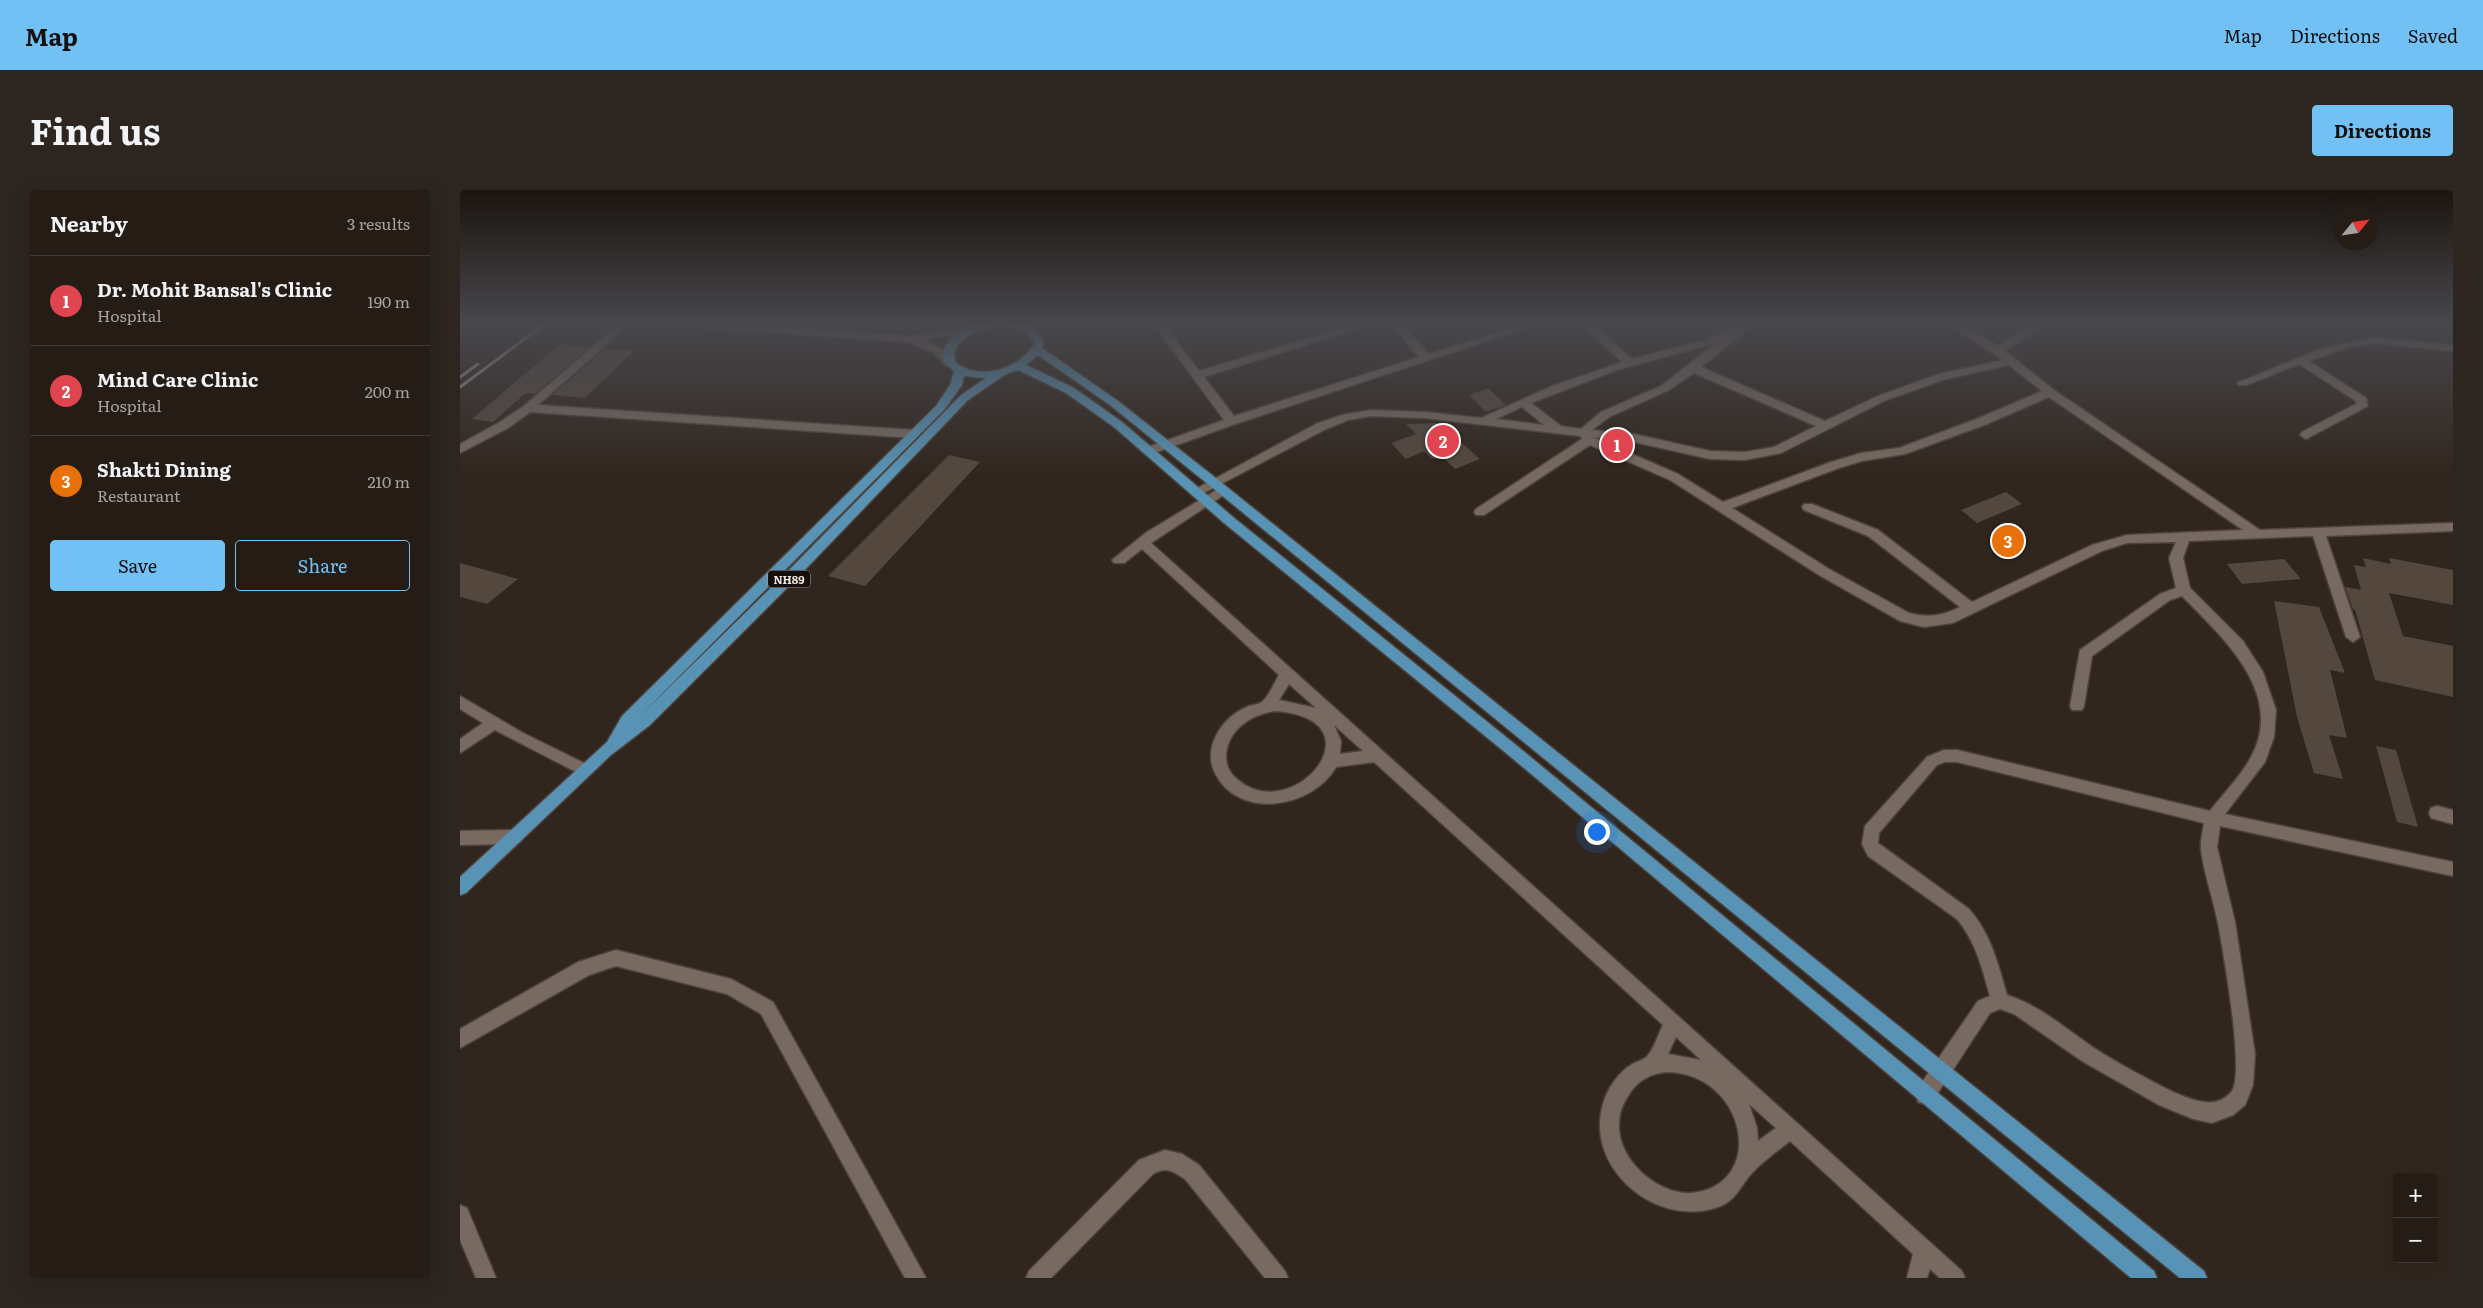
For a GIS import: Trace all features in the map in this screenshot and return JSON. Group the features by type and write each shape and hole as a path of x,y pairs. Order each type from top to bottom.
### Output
{"main road":[{"name":"NH89","path":"606,751 627,720 946,401 956,384 955,374"},
{"name":"NH89","path":"461,887 606,751 645,722 792,575 964,398 999,374"},
{"path":"1037,374 1058,382 1078,395 1148,451 1200,496 1390,649 2147,1278"},
{"path":"1073,374 1218,486 1940,1072 2198,1278"},
{"path":"1390,649 1405,638"},
{"path":"1574,802 1588,787"}],"street":[{"path":"460,450 504,425 528,408 567,374"},
{"path":"1201,374 1197,375 1231,421"},
{"path":"1148,451 1231,421 1377,374"},
{"path":"1482,422 1523,402 1600,374"},
{"path":"1480,512 1586,436 1594,420 1654,394 1686,374"},
{"path":"1706,374 1826,426"},
{"path":"1119,560 1200,496 1320,427 1346,417 1371,413 1425,415 1557,429 1586,436 1634,438 1710,454 1745,456 1777,450 1882,398 1926,382 1961,374"},
{"path":"2026,374 2257,534"},
{"path":"2243,383 2266,374"},
{"path":"2306,435 2362,406 2362,400 2323,374"},
{"path":"1723,507 1836,465 1861,458 1902,451 1983,422 2050,392"},
{"path":"1523,402 1557,429"},
{"path":"528,408 914,434"},
{"path":"1586,436 1674,477 1824,572 1905,616 1924,622 1948,619 2097,548 2127,540 2184,536 2453,527"},
{"path":"1808,507 1873,533 1970,608"},
{"path":"2318,532 2353,637"},
{"path":"1925,1095 1984,1007 2000,1001 2019,1007 2089,1055 2166,1098 2194,1109 2212,1113 2226,1108 2238,1098 2244,1085 2246,1054 2226,922 2209,847 2213,818 2257,762 2266,737 2269,710 2256,672 2238,645 2184,590 2178,574 2176,558 2184,536"},
{"path":"1142,542 1955,1278"},
{"path":"2078,706 2085,654 2165,597 2184,590"},
{"path":"1267,706 1288,674"},
{"path":"460,702 494,723 585,770"},
{"path":"1267,706 1292,706 1310,711 1323,720 1332,734 1334,749 1330,762 1319,778 1304,790 1284,796 1264,797 1246,793 1231,785 1221,772 1217,758 1219,743 1227,730 1239,718 1255,709 1267,706"},
{"path":"460,747 494,723"},
{"path":"1330,762 1378,755"},
{"path":"2000,1001 1982,939 1974,925 1962,914 1874,851 1870,844 1871,831 1932,761 1944,756 1957,756 2213,818 2453,869"},
{"path":"2437,813 2453,817"},
{"path":"460,838 514,837"},
{"path":"460,1039 584,968 616,958 731,987 752,998 767,1008 916,1278"},
{"path":"1653,1064 1673,1023"},
{"path":"1675,1062 1697,1067 1718,1079 1734,1096 1746,1117 1750,1141 1747,1163 1736,1183 1718,1197 1696,1204 1672,1202 1649,1192 1629,1176 1616,1154 1609,1131 1611,1108 1619,1088 1634,1073 1653,1064 1675,1062"},
{"path":"1747,1163 1790,1129"},
{"path":"1036,1278 1146,1167 1158,1160 1174,1159 1192,1172 1278,1278"},
{"path":"462,1225 486,1278"},
{"path":"1917,1278 1924,1250"}],"building":[{"path":"525,374 558,374 535,394 526,393 493,422 472,419"},
{"path":"576,374 610,374 585,398 552,395"},
{"path":"1488,388 1506,405 1486,412 1469,395"},
{"path":"1439,423 1480,459 1455,469 1441,455 1432,459 1424,451 1406,459 1391,443 1416,434 1406,424"},
{"path":"949,455 980,462 865,586 828,576"},
{"path":"2006,492 2022,504 1977,523 1961,510"},
{"path":"2363,558 2391,564 2389,558 2453,570 2453,605 2389,593 2403,636 2453,646 2453,697 2375,680 2355,610 2345,587 2361,590 2354,565 2366,567"},
{"path":"2284,559 2301,579 2242,584 2227,564"},
{"path":"460,563 518,579 487,604 460,597"},
{"path":"2274,601 2319,607 2345,673 2330,670 2347,738 2329,735 2343,779 2314,773 2297,717"},
{"path":"2376,746 2396,750 2418,827 2397,822"}],"railway":[{"path":"460,377 464,374"},
{"path":"460,387 478,374"}],"place":[{"name":"Mind Care Clinic","path":"1443,441"},
{"name":"Dr. Mohit Bansal's Clinic","path":"1617,445"},
{"name":"Shakti Dining","path":"2008,541"}]}
